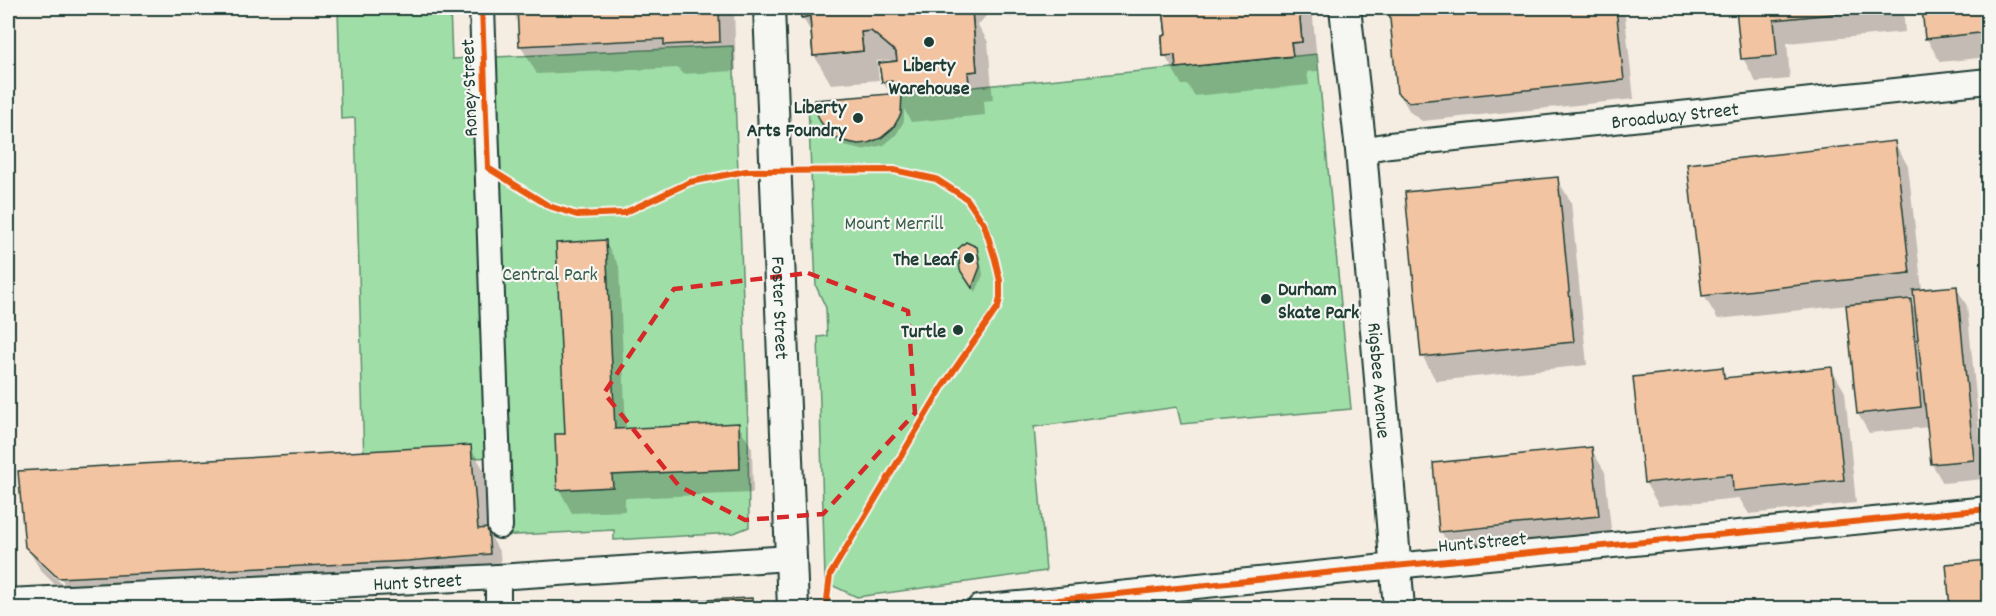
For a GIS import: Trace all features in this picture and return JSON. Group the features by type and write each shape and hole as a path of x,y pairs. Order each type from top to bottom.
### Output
{"street":[{"name":"Roney Street","path":"482,8 500,526"},
{"name":"Foster Street","path":"769,8 793,609"},
{"name":"Rigsbee Avenue","path":"1345,8 1361,150 1399,609"},
{"name":"Broadway Street","path":"1361,150 1390,145 1989,81"},
{"name":"Hunt Street","path":"979,609 1395,566 1989,510"},
{"name":"Hunt Street","path":"8,601 498,577 790,558"},
{"path":"498,577 498,609"}],"highlighted area":[{"path":"808,273 908,311 915,413 823,514 745,520 679,486 604,393 674,289"}],"green space":[{"name":"Central Park","path":"338,8 450,8 452,59 733,46 748,426 749,527 734,533 614,540 614,530 495,536 492,457 364,465 355,118 341,119"},
{"name":"Mount Merrill","path":"1317,54 1351,409 1181,424 1177,407 1034,427 1046,571 857,597 829,584 825,579 818,337 827,336 826,308 816,286 808,103"}],"building":[{"path":"517,8 719,8 720,42 664,45 664,39 519,46"},
{"name":"Liberty Warehouse","path":"800,8 957,8 958,12 972,11 977,71 968,72 969,86 893,93 892,81 882,82 879,63 897,61 896,52 871,31 861,32 863,51 813,56 810,16 801,18"},
{"name":"Liberty Warehouse","path":"800,8 957,8 958,12 972,11 977,71 968,72 969,86 893,93 892,81 882,82 879,63 897,61 896,52 871,31 861,32 863,51 813,56 810,16 801,18"},
{"path":"1163,8 1299,8 1302,42 1291,43 1293,56 1176,68 1175,55 1163,56 1162,36 1166,35"},
{"path":"1163,8 1299,8 1302,42 1291,43 1293,56 1176,68 1175,55 1163,56 1162,36 1166,35"},
{"path":"1389,8 1616,8 1624,80 1409,102 1397,93"},
{"path":"1736,8 1893,8 1774,20 1777,56 1741,59"},
{"path":"1922,8 1988,8 1988,32 1925,39"},
{"name":"Liberty Arts Foundry","path":"902,93 901,114 893,128 881,138 868,143 843,141 830,134 816,111 815,100"},
{"path":"1895,141 1910,273 1702,296 1687,164"},
{"path":"1558,177 1574,342 1421,357 1405,192"},
{"path":"606,240 615,429 739,423 740,469 612,475 613,487 557,490 555,434 565,434 556,243"},
{"name":"The Leaf","path":"966,242 977,247 980,267 972,288 960,270 958,249"},
{"path":"1957,286 1974,460 1931,464 1913,290"},
{"path":"1911,299 1921,407 1857,414 1846,305"},
{"path":"1723,367 1724,378 1832,367 1844,480 1733,491 1732,474 1644,483 1633,377"},
{"path":"471,445 478,529 488,528 490,554 408,561 58,578 25,547 18,471"},
{"path":"1592,447 1599,516 1439,532 1433,463"},
{"path":"1988,560 1988,608 1950,608 1946,564"},
{"path":"752,598 753,608 655,608 655,602"}],"cycle path":[{"path":"482,8 488,168 549,206 577,215 624,213 690,182 746,171 894,170 936,179 967,199 984,224 1000,281 998,307 943,386 830,575 826,608"},
{"path":"979,608 1988,509"}],"place":[{"name":"Liberty Warehouse","path":"929,42"},
{"name":"Liberty Arts Foundry","path":"858,118"},
{"name":"The Leaf","path":"969,258"},
{"name":"Durham Skate Park","path":"1266,299"},
{"name":"Turtle","path":"958,330"}]}
